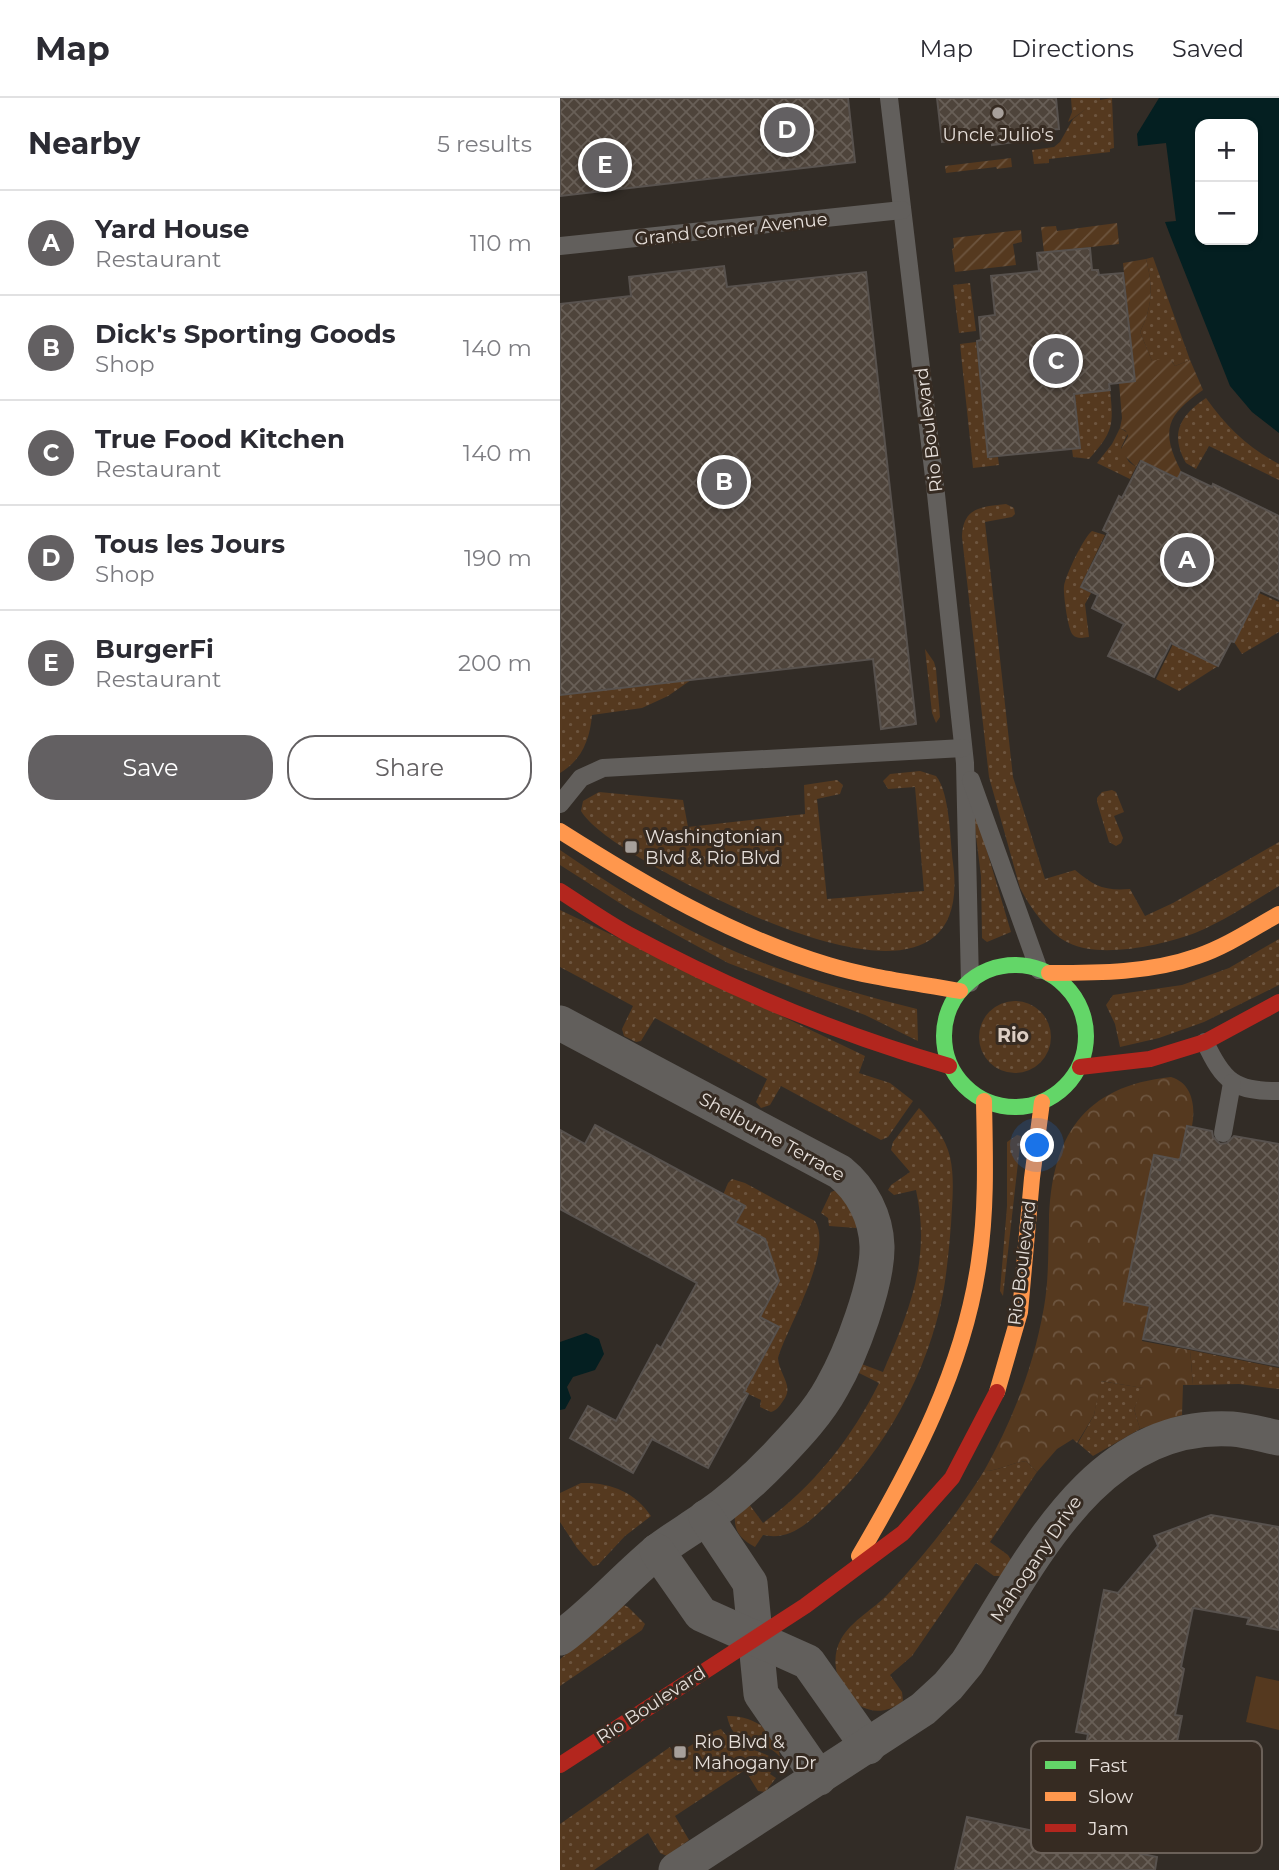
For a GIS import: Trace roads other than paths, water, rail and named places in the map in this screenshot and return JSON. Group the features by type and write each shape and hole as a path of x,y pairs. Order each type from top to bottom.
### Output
{"street":[{"path":"560,831 619,869 752,938 830,965 895,980 965,987"},
{"path":"560,891 626,933 737,988 880,1046 949,1066"},
{"path":"1044,972 1117,973 1150,970 1217,949 1279,914"},
{"path":"1002,966 1026,966 1044,972 1067,988 1080,1007 1087,1037 1080,1067 1070,1082 1057,1094 1042,1102 1023,1108 1003,1107 984,1101 963,1087 949,1066 944,1046 944,1027 950,1007 965,987 979,975 1002,966"},
{"path":"1080,1067 1150,1059 1205,1042 1279,1002"},
{"name":"Shelburne Terrace","path":"560,1023 840,1172 853,1183 866,1204 874,1225 877,1247 871,1281 849,1350 832,1388 807,1422 743,1488 657,1551 583,1621 560,1638"},
{"name":"Rio Boulevard","path":"847,1575 899,1486 951,1375 976,1282 983,1217 984,1101"},
{"name":"Rio Boulevard","path":"560,1765 805,1606 903,1532 952,1478 995,1398 1020,1312 1042,1102"},
{"name":"Mahogany Drive","path":"686,1867 923,1709 948,1686 967,1663 1064,1513 1085,1489 1106,1471 1129,1455 1179,1434 1233,1429 1279,1438"},
{"path":"706,1517 750,1583 761,1694 819,1778"},
{"path":"657,1551 701,1614 808,1662 868,1746"}],"lane":[{"name":"Rio Boulevard","path":"889,98 964,756 965,987"},
{"name":"Grand Corner Avenue","path":"560,246 902,210"},
{"name":"Rio Boulevard","path":"964,756 1044,972"},
{"path":"560,804 582,778 603,768 964,756"},
{"path":"1205,1042 1221,1073 1232,1083 1246,1089 1279,1091"},
{"path":"1223,1133 1232,1083"}],"water":[{"path":"1159,98 1279,98 1279,433 1252,412 1230,386 1165,222 1176,221 1166,143 1138,146 1137,134"},
{"path":"586,1333 599,1339 604,1354 595,1370 573,1377 567,1387 571,1398 565,1409 560,1410 560,1342"}],"place":[{"name":"Uncle Julio's","path":"998,113"},
{"name":"Tous les Jours","path":"787,130"},
{"name":"BurgerFi","path":"605,165"},
{"name":"True Food Kitchen","path":"1056,361"},
{"name":"Dick's Sporting Goods","path":"724,482"},
{"name":"Yard House","path":"1187,560"},
{"name":"Washingtonian Blvd & Rio Blvd","path":"631,847"},
{"name":"Rio Blvd & Mahogany Dr","path":"680,1752"}],"district":[{"name":"Rio","path":"1013,1035"}]}
